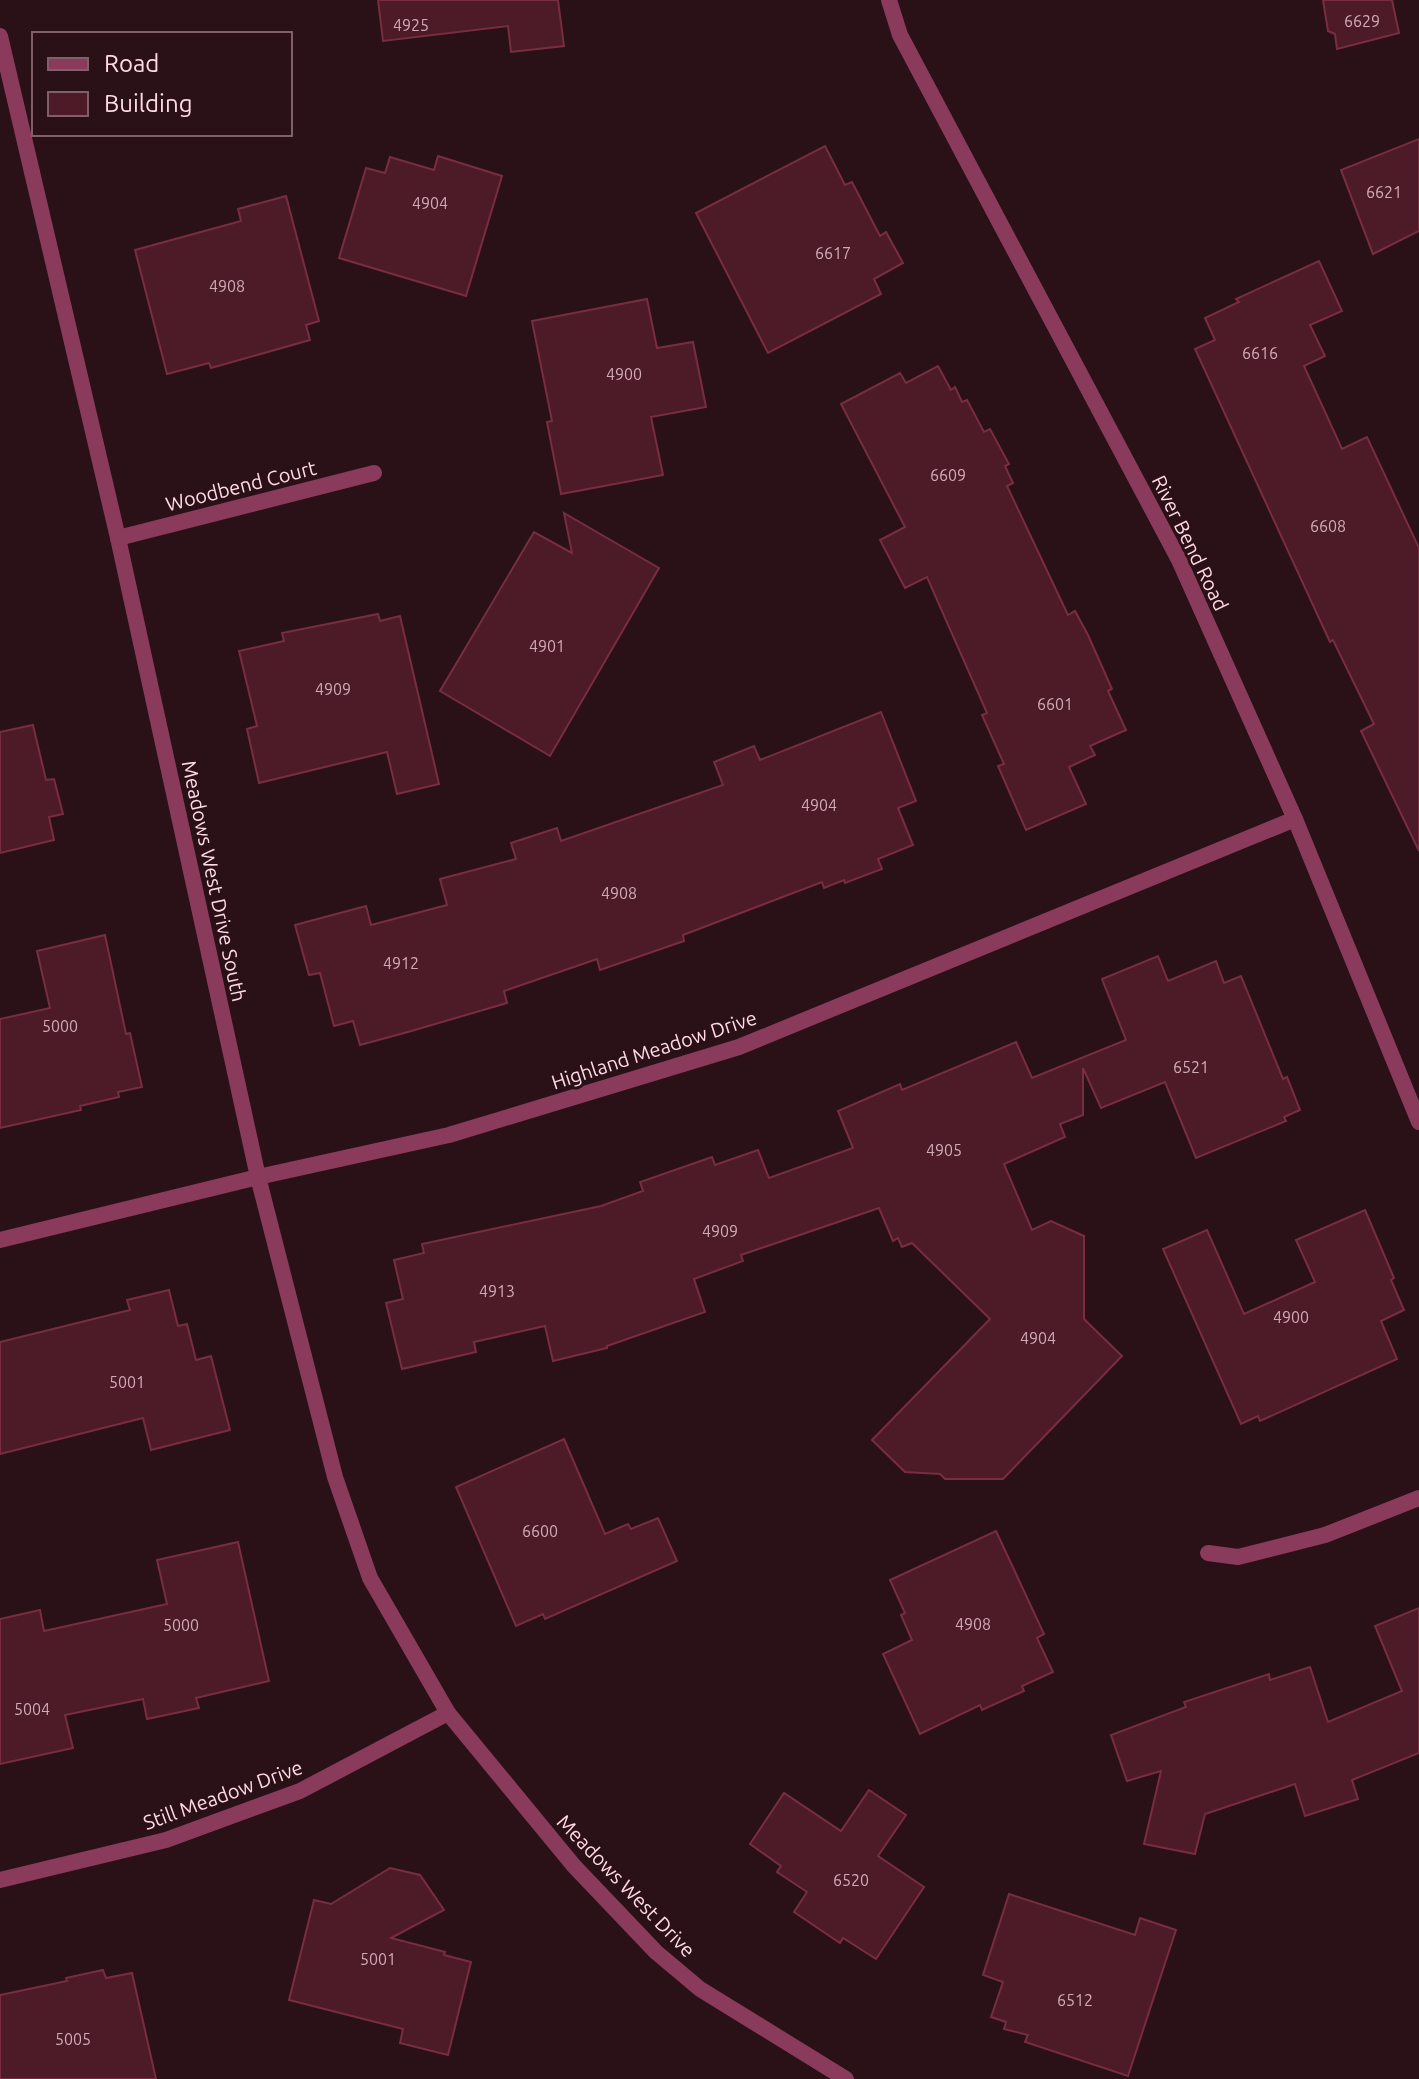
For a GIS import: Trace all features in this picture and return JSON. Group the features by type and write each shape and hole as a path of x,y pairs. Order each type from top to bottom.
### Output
{"street":[{"name":"River Bend Road","path":"889,0 900,35 1179,560 1295,819 1419,1122"},
{"name":"Meadows West Drive South","path":"0,36 118,538 258,1177 335,1477 370,1578 448,1713"},
{"name":"Woodbend Court","path":"118,538 374,473"},
{"name":"Highland Meadow Drive","path":"0,1240 258,1177 449,1135 739,1047 1295,819"},
{"path":"1208,1553 1238,1557 1325,1535 1419,1498"},
{"name":"Still Meadow Drive","path":"0,1880 166,1840 300,1791 448,1713"},
{"name":"Meadows West Drive","path":"448,1713 574,1866 656,1952 700,1989 846,2079"}],"building":[{"path":"378,0 558,0 564,46 511,52 508,26 383,41"},
{"path":"1323,0 1392,0 1399,33 1337,49 1335,34 1328,31"},
{"path":"1419,139 1419,231 1373,254 1341,170"},
{"path":"825,146 845,185 852,182 880,236 886,232 903,263 874,279 881,294 768,353 696,213"},
{"path":"438,156 502,176 466,296 339,258 366,168 385,173 390,157 434,170"},
{"path":"286,196 319,321 306,325 310,340 211,368 209,363 167,374 135,250 241,221 238,209"},
{"path":"1319,261 1342,311 1310,325 1325,356 1304,366 1342,449 1367,437 1419,548 1419,851 1361,731 1374,724 1333,640 1330,642 1195,349 1215,340 1205,318 1239,302 1236,299"},
{"path":"647,299 657,348 693,342 706,407 651,417 663,475 561,494 547,422 552,421 532,321"},
{"path":"938,366 951,390 955,387 962,402 967,400 984,432 990,429 1009,464 1005,466 1013,483 1007,486 1068,615 1075,611 1088,635 1126,730 1090,746 1095,755 1069,767 1086,804 1026,830 998,766 1004,764 982,715 987,713 927,577 905,588 880,540 905,527 841,404 900,373 906,383"},
{"path":"564,513 659,568 550,756 440,691 534,532 572,553"},
{"path":"378,614 380,621 400,616 439,784 397,794 387,752 259,783 247,729 257,726 239,651 284,641 282,633"},
{"path":"881,712 916,801 898,808 913,845 878,859 882,869 824,888 822,882 683,935 684,941 600,970 597,959 504,991 507,1003 408,1032 360,1045 353,1021 334,1026 320,973 309,975 295,925 366,906 371,925 447,905 440,879 516,859 511,843 557,828 561,841 723,785 714,762 754,746 760,760"},
{"path":"33,725 46,780 54,779 63,814 49,817 54,840 0,853 0,732"},
{"path":"105,935 126,1034 130,1033 142,1087 118,1092 119,1097 80,1106 81,1110 0,1128 0,1019 50,1008 37,951"},
{"path":"1158,956 1168,981 1216,961 1224,983 1241,976 1283,1079 1287,1077 1300,1110 1284,1117 1286,1121 1196,1158 1165,1082 1101,1108 1083,1068 1083,1115 1060,1124 1065,1137 1004,1164 1032,1230 1051,1221 1084,1236 1084,1319 1122,1356 1003,1479 945,1479 940,1474 905,1472 872,1440 990,1319 912,1243 902,1247 898,1238 893,1241 879,1208 741,1255 743,1261 694,1279 705,1312 607,1348 553,1361 545,1326 474,1342 476,1352 402,1369 386,1303 403,1299 394,1260 424,1253 422,1244 601,1206 643,1191 640,1182 712,1157 715,1165 758,1150 769,1178 853,1148 838,1111 900,1084 902,1090 1016,1042 1032,1078 1126,1040 1102,979"},
{"path":"1365,1210 1404,1310 1381,1321 1397,1359 1260,1421 1258,1416 1241,1424 1163,1249 1207,1230 1244,1314 1315,1282 1296,1240"},
{"path":"169,1290 178,1326 187,1324 196,1360 211,1356 230,1430 151,1450 143,1418 0,1454 0,1342 130,1310 127,1300"},
{"path":"564,1439 605,1534 628,1524 631,1529 658,1518 677,1561 545,1619 543,1614 516,1626 456,1487"},
{"path":"996,1531 1044,1634 1037,1638 1053,1672 1022,1686 1024,1691 982,1710 980,1705 920,1734 883,1654 912,1640 901,1615 905,1613 890,1580"},
{"path":"238,1542 269,1681 196,1698 199,1708 147,1719 143,1699 65,1715 73,1748 0,1764 0,1619 40,1610 44,1631 167,1604 157,1560"},
{"path":"1419,1608 1419,1753 1352,1780 1358,1799 1305,1816 1295,1784 1205,1814 1195,1854 1144,1844 1161,1771 1127,1781 1111,1735 1186,1707 1184,1702 1269,1674 1270,1680 1310,1667 1328,1722 1402,1691 1375,1626"},
{"path":"869,1790 906,1815 878,1856 924,1887 876,1959 843,1938 840,1943 794,1912 807,1892 777,1872 781,1866 750,1844 784,1793 841,1831"},
{"path":"390,1868 420,1875 444,1910 391,1938 471,1962 448,2055 400,2043 403,2029 289,2000 314,1900 331,1904"},
{"path":"1009,1894 1135,1935 1140,1918 1176,1930 1128,2076 1025,2042 1028,2035 1004,2029 1006,2022 991,2017 1003,1982 983,1975"},
{"path":"103,1970 106,1978 132,1973 156,2079 0,2079 0,1995"}]}
